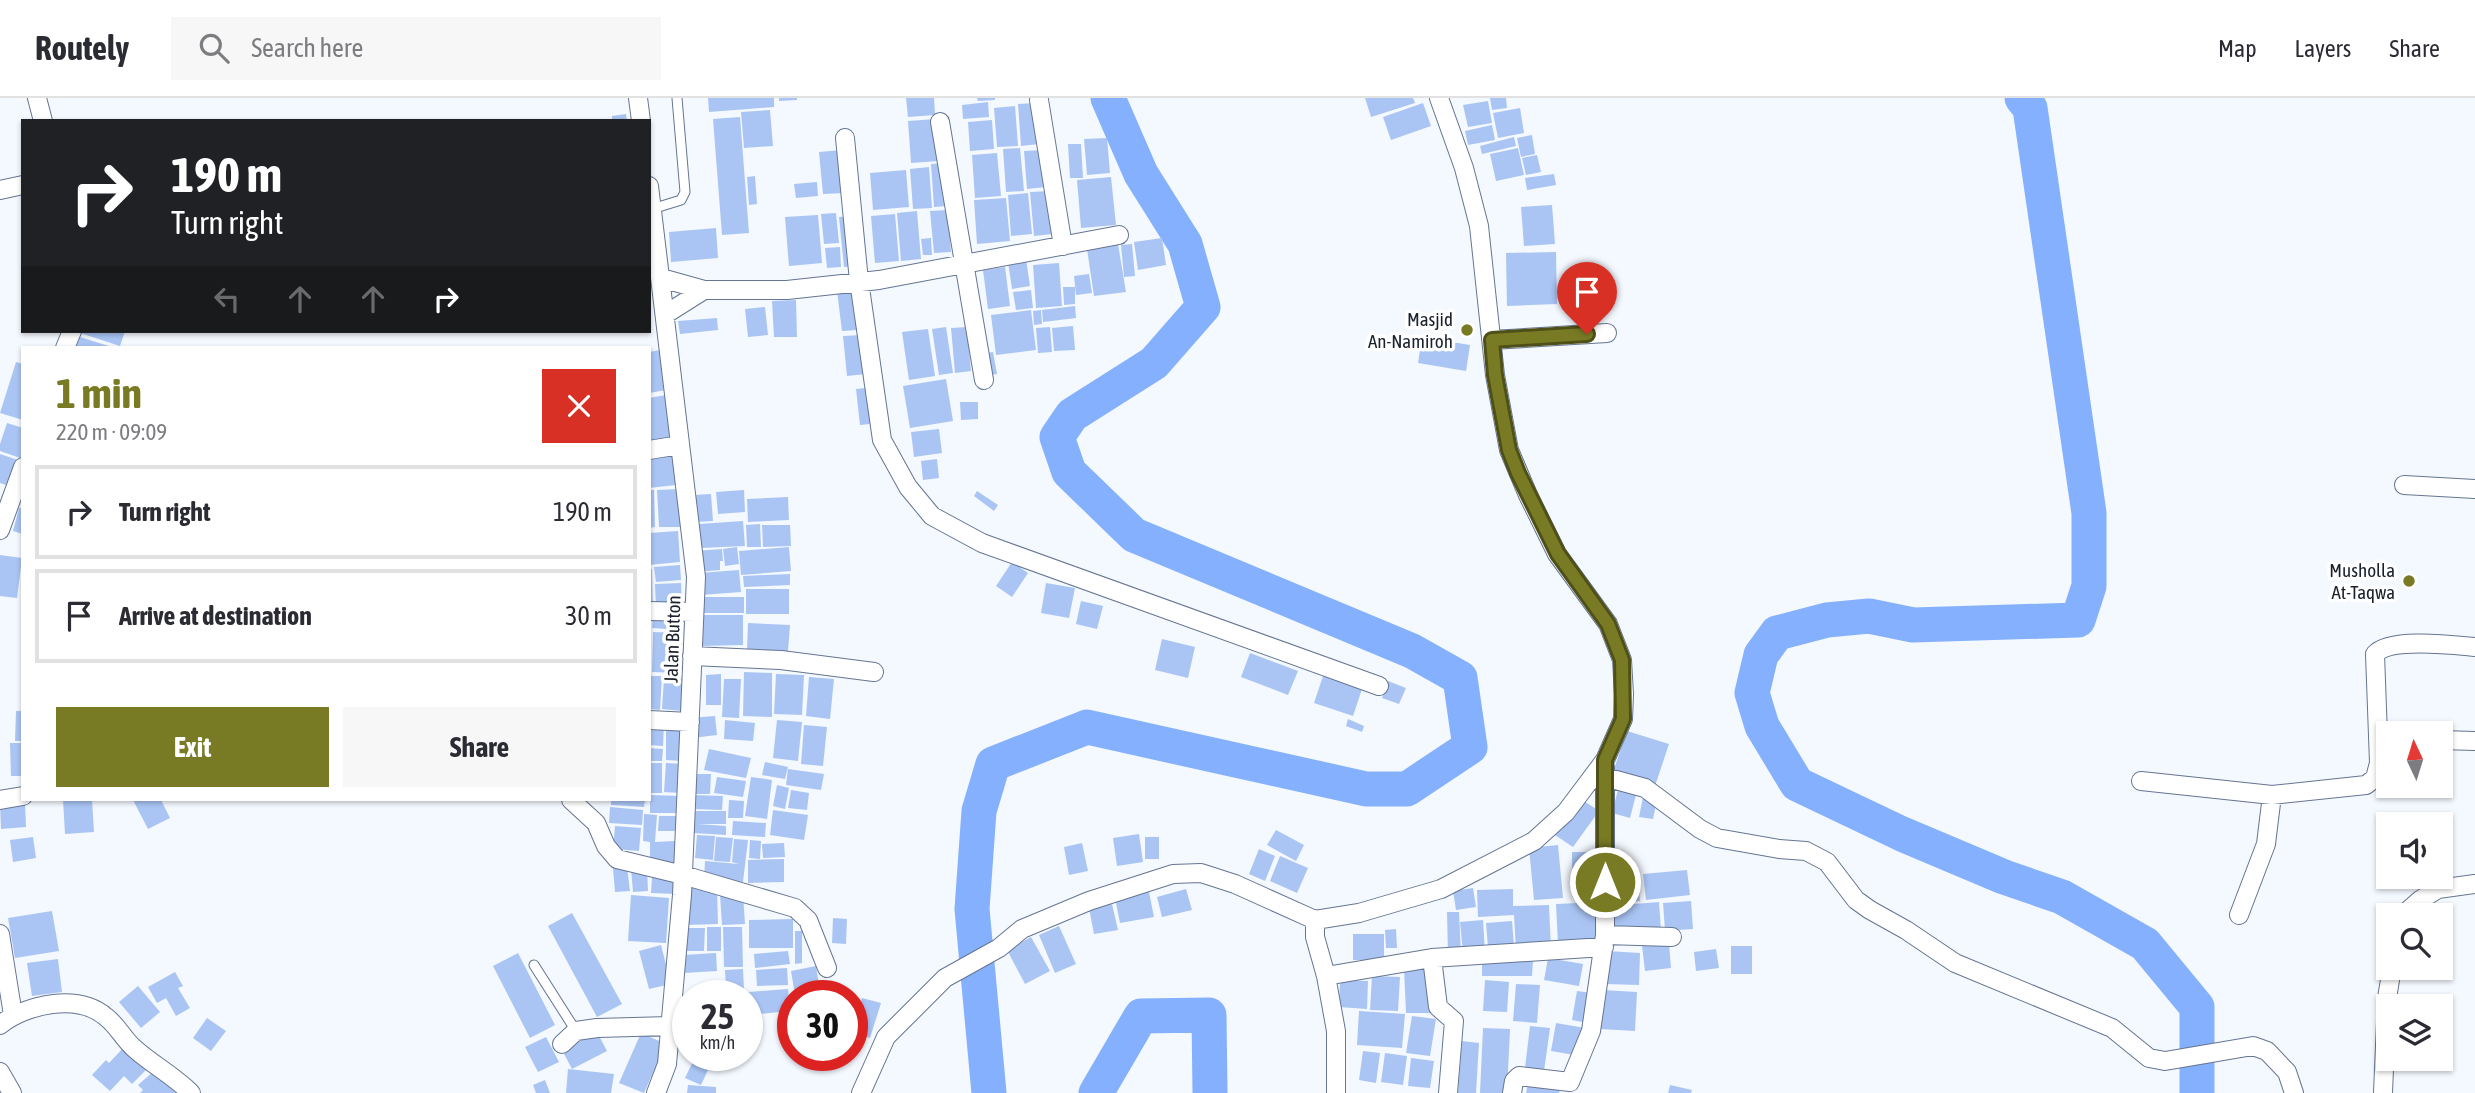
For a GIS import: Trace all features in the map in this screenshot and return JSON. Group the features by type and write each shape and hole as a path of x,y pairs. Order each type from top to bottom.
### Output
{"street":[{"path":"37,98 42,119"},
{"path":"638,98 641,119"},
{"path":"1439,98 1464,168 1479,226 1495,375 1509,450 1558,554 1608,624 1622,660 1623,719 1605,768 1604,941 1591,1031 1569,1088 1519,1076 1514,1081 1512,1093"},
{"path":"1039,100 1063,246"},
{"path":"940,122 962,264 984,380"},
{"path":"845,138 859,281 882,440 908,487 933,516 982,543 1379,686"},
{"path":"0,190 21,185"},
{"name":"Jalan Button","path":"651,201 696,577 683,875 667,1064 656,1093"},
{"path":"661,278 704,290 787,290 879,280 1119,235"},
{"path":"666,314 704,290"},
{"path":"1492,340 1607,333"},
{"path":"651,450 680,445"},
{"path":"0,530 21,472"},
{"path":"2404,485 2475,489"},
{"path":"651,611 694,612"},
{"path":"2141,781 2272,795 2366,785 2375,778 2379,763 2375,654 2386,646 2475,648"},
{"path":"692,656 781,660 874,673"},
{"path":"651,720 690,722"},
{"path":"2454,740 2475,741"},
{"path":"861,1093 886,1037 945,978 999,948 1022,929 1139,883 1173,874 1200,873 1235,884 1315,920 1359,913 1441,889 1534,841 1566,812 1605,768"},
{"path":"1605,768 1645,788 1700,829 1717,838 1779,849 1806,850 1827,862 1856,900 1955,963 2112,1028 2149,1058 2165,1061 2253,1046 2267,1051 2287,1072 2294,1093"},
{"path":"2239,915 2266,844 2272,795"},
{"path":"0,800 21,796"},
{"path":"572,801 596,823 606,846 617,859 795,908 808,920 827,968"},
{"path":"2417,903 2438,889 2475,884"},
{"path":"1315,920 1315,937 1326,976 1336,1031 1336,1093"},
{"path":"0,934 6,1020 45,1005 70,1003 97,1010 119,1029 132,1046 191,1093"},
{"path":"1326,976 1432,958 1672,937"},
{"path":"1432,958 1438,1006 1454,1021 1448,1093"},
{"path":"2383,1093 2390,980"},
{"path":"562,1044 576,1031 670,1026"},
{"path":"0,1072 12,1093"}],"lane":[{"path":"652,209 681,200 685,192 677,98"},
{"path":"534,965 576,1031"}],"building":[{"path":"708,98 774,98 774,107 709,112"},
{"path":"779,98 797,98 797,100 779,101"},
{"path":"906,98 934,98 935,115 908,117"},
{"path":"977,98 995,98 995,100 978,101"},
{"path":"1365,98 1413,98 1415,103 1371,117"},
{"path":"1490,98 1506,98 1507,108 1492,110"},
{"path":"1488,101 1492,123 1468,127 1463,105"},
{"path":"988,102 989,117 963,119 962,105"},
{"path":"1036,103 1039,144 1021,146 1018,104"},
{"path":"1423,103 1431,126 1391,140 1383,117"},
{"path":"1015,106 1018,146 997,147 994,108"},
{"path":"1520,108 1524,133 1498,138 1493,113"},
{"path":"770,110 773,146 744,148 741,112"},
{"path":"626,114 627,119 612,119 612,116"},
{"path":"740,117 749,233 722,235 713,119"},
{"path":"936,119 939,161 911,163 908,121"},
{"path":"992,120 994,149 970,151 968,122"},
{"path":"1492,125 1495,140 1468,145 1465,131"},
{"path":"1532,135 1535,154 1521,157 1517,138"},
{"path":"1514,137 1516,146 1482,154 1480,146"},
{"path":"1107,138 1110,173 1087,175 1084,139"},
{"path":"1068,144 1081,144 1083,178 1070,178"},
{"path":"1020,148 1024,191 1006,192 1003,149"},
{"path":"1518,148 1524,175 1496,181 1490,154"},
{"path":"842,150 845,193 823,194 819,152"},
{"path":"1043,150 1046,187 1027,189 1024,151"},
{"path":"997,153 1001,196 975,198 972,155"},
{"path":"1537,155 1541,172 1526,175 1522,158"},
{"path":"944,163 947,206 934,207 931,164"},
{"path":"929,167 932,208 913,209 910,169"},
{"path":"906,170 909,207 873,210 870,173"},
{"path":"1554,174 1556,185 1527,190 1525,178"},
{"path":"755,176 757,204 749,205 747,177"},
{"path":"1111,177 1116,225 1081,228 1077,180"},
{"path":"817,182 818,196 796,198 794,184"},
{"path":"1050,191 1053,234 1034,236 1030,192"},
{"path":"1028,193 1032,234 1011,236 1008,195"},
{"path":"1006,198 1010,241 977,244 974,200"},
{"path":"1552,205 1555,244 1524,246 1521,207"},
{"path":"948,210 951,252 934,253 930,211"},
{"path":"917,211 921,259 901,261 897,213"},
{"path":"836,213 839,243 824,244 821,214"},
{"path":"895,214 899,261 875,263 871,216"},
{"path":"818,215 822,263 789,266 785,217"},
{"path":"851,216 855,266 844,267 839,217"},
{"path":"716,228 718,258 671,262 669,232"},
{"path":"931,238 932,255 923,255 921,239"},
{"path":"1162,238 1166,265 1138,270 1134,242"},
{"path":"1118,244 1126,292 1094,296 1087,249"},
{"path":"1132,244 1135,276 1124,277 1121,245"},
{"path":"840,247 841,267 827,268 825,248"},
{"path":"1556,252 1557,304 1507,306 1506,253"},
{"path":"1026,259 1030,286 1012,289 1008,262"},
{"path":"1059,263 1062,306 1036,308 1033,265"},
{"path":"1005,267 1010,306 988,309 983,270"},
{"path":"1089,274 1092,293 1076,295 1074,276"},
{"path":"1063,287 1075,287 1075,304 1064,305"},
{"path":"853,289 858,330 842,331 837,291"},
{"path":"1031,290 1033,308 1016,310 1013,292"},
{"path":"796,300 797,337 774,337 772,301"},
{"path":"1075,306 1076,318 1043,322 1042,310"},
{"path":"765,307 768,335 748,337 745,309"},
{"path":"1031,310 1036,350 996,355 991,315"},
{"path":"1041,310 1042,324 1034,325 1033,311"},
{"path":"717,318 718,330 680,334 678,321"},
{"path":"1073,326 1075,350 1054,351 1052,328"},
{"path":"946,327 953,373 939,375 932,329"},
{"path":"967,327 971,371 955,373 951,328"},
{"path":"1050,327 1052,352 1038,353 1036,328"},
{"path":"928,329 935,376 909,380 902,332"},
{"path":"80,333 124,333 120,346"},
{"path":"863,335 866,374 847,376 843,336"},
{"path":"77,336 109,346 74,346"},
{"path":"1422,337 1470,345 1466,371 1418,363"},
{"path":"660,350 666,390 651,393 651,352"},
{"path":"993,352 997,374 985,376 981,354"},
{"path":"16,362 21,363 21,419 0,413"},
{"path":"946,379 953,421 910,428 903,386"},
{"path":"866,388 870,424 860,425 856,389"},
{"path":"666,395 673,438 651,442 651,398"},
{"path":"960,402 978,402 978,419 961,420"},
{"path":"7,423 21,427 21,458 0,451"},
{"path":"939,429 942,453 914,457 911,432"},
{"path":"673,451 676,485 651,488 651,454"},
{"path":"0,454 21,461 12,487 0,483"},
{"path":"937,459 939,478 923,480 921,461"},
{"path":"680,489 682,527 659,527 657,490"},
{"path":"651,490 654,490 655,527 651,528"},
{"path":"744,490 745,512 718,514 716,492"},
{"path":"977,491 998,505 994,511 974,496"},
{"path":"711,494 713,521 696,522 694,495"},
{"path":"788,497 789,520 748,522 747,499"},
{"path":"19,508 21,508 21,533 13,531"},
{"path":"743,521 745,546 701,548 699,524"},
{"path":"760,524 761,547 747,547 746,525"},
{"path":"762,525 790,525 791,546 763,547"},
{"path":"678,531 680,562 651,565 651,533"},
{"path":"737,547 739,564 725,566 723,549"},
{"path":"789,547 791,571 741,575 739,551"},
{"path":"722,549 723,561 720,561 720,570 698,572 695,551"},
{"path":"0,555 21,558 17,598 0,596"},
{"path":"1012,562 1028,573 1012,597 996,586"},
{"path":"680,565 681,580 656,582 654,567"},
{"path":"651,569 652,569 651,610"},
{"path":"739,570 741,592 701,595 699,573"},
{"path":"790,574 790,585 744,587 743,576"},
{"path":"681,583 682,606 656,608 655,584"},
{"path":"1046,583 1075,588 1069,618 1041,613"},
{"path":"746,589 789,589 789,614 746,614"},
{"path":"699,597 744,597 744,613 699,613"},
{"path":"1081,601 1103,606 1097,629 1076,624"},
{"path":"700,615 743,615 743,645 700,646"},
{"path":"653,617 682,618 681,630 652,628"},
{"path":"748,623 790,625 788,651 747,649"},
{"path":"653,632 682,633 681,673 652,672"},
{"path":"1162,639 1195,647 1188,678 1155,670"},
{"path":"1250,653 1298,671 1288,695 1241,677"},
{"path":"744,672 772,673 772,717 743,716"},
{"path":"721,674 721,705 706,705 706,675"},
{"path":"776,674 804,675 802,715 774,714"},
{"path":"651,676 662,676 660,710 651,709"},
{"path":"1323,676 1362,689 1353,716 1314,703"},
{"path":"809,677 834,679 830,719 806,716"},
{"path":"664,678 685,679 683,711 662,709"},
{"path":"724,679 741,679 739,718 722,717"},
{"path":"1388,681 1406,688 1399,704 1382,698"},
{"path":"16,711 21,711 21,741 15,741"},
{"path":"715,716 717,735 692,738 690,718"},
{"path":"1348,719 1364,726 1362,732 1346,726"},
{"path":"725,720 755,723 753,741 724,739"},
{"path":"777,720 802,722 798,761 773,758"},
{"path":"651,724 664,724 663,746 651,745"},
{"path":"666,725 684,725 683,761 666,760"},
{"path":"804,725 827,727 823,766 801,764"},
{"path":"1627,731 1669,744 1655,786 1613,772"},
{"path":"10,743 21,743 21,776 11,776"},
{"path":"651,748 663,749 662,761 651,761"},
{"path":"709,749 751,758 746,778 704,770"},
{"path":"765,762 788,767 785,779 762,775"},
{"path":"651,763 662,763 662,793 651,793"},
{"path":"666,763 684,764 681,793 664,792"},
{"path":"788,769 824,774 821,790 786,785"},
{"path":"694,774 711,774 710,794 694,794"},
{"path":"717,777 746,781 743,797 714,793"},
{"path":"751,777 772,780 767,819 745,816"},
{"path":"777,785 789,788 785,809 773,806"},
{"path":"1619,786 1637,791 1630,818 1612,813"},
{"path":"791,790 809,793 807,810 788,808"},
{"path":"651,795 682,796 682,813 650,813"},
{"path":"693,795 723,796 722,810 693,809"},
{"path":"1643,797 1657,800 1653,819 1639,817"},
{"path":"1581,799 1599,811 1573,847 1555,835"},
{"path":"729,800 744,801 743,818 728,818"},
{"path":"63,801 92,801 94,832 65,834"},
{"path":"134,801 162,801 170,818 148,829"},
{"path":"611,801 645,801 644,807 611,805"},
{"path":"25,803 26,827 1,829 0,805"},
{"path":"610,807 643,810 642,825 609,823"},
{"path":"773,810 808,815 804,840 770,835"},
{"path":"691,811 726,811 726,824 698,824 726,826 726,835 693,833"},
{"path":"644,814 657,815 655,842 675,841 676,864 650,865 650,842 643,841"},
{"path":"659,816 678,816 678,831 658,831"},
{"path":"733,821 766,823 765,837 732,835"},
{"path":"615,826 641,828 639,851 613,849"},
{"path":"1276,830 1304,845 1296,861 1267,845"},
{"path":"1139,834 1143,862 1117,866 1113,838"},
{"path":"697,835 715,836 713,860 695,858"},
{"path":"33,837 36,858 13,862 10,840"},
{"path":"716,837 733,838 730,862 714,861"},
{"path":"1145,837 1159,837 1159,859 1145,859"},
{"path":"734,839 748,840 743,882 704,879 705,861 739,864 732,862"},
{"path":"750,840 761,841 760,859 749,858"},
{"path":"784,843 785,857 763,858 762,844"},
{"path":"1082,843 1088,871 1069,875 1064,847"},
{"path":"1558,845 1563,898 1534,900 1529,848"},
{"path":"1259,849 1275,856 1265,881 1249,874"},
{"path":"1572,852 1599,852 1599,898 1572,897"},
{"path":"1280,856 1308,868 1297,893 1270,881"},
{"path":"784,859 784,882 748,883 748,860"},
{"path":"627,867 630,891 615,892 613,868"},
{"path":"647,868 648,891 633,892 631,869"},
{"path":"1687,870 1690,895 1646,900 1643,874"},
{"path":"1638,874 1640,901 1611,903 1609,876"},
{"path":"652,877 677,878 676,894 651,893"},
{"path":"686,888 717,888 718,924 687,925"},
{"path":"1473,888 1476,907 1456,910 1453,891"},
{"path":"1186,889 1192,910 1162,917 1157,897"},
{"path":"1513,889 1513,906 1549,905 1551,949 1516,951 1514,915 1478,917 1477,890"},
{"path":"1149,892 1154,917 1120,923 1115,898"},
{"path":"743,894 745,924 722,925 720,895"},
{"path":"631,895 669,898 666,943 628,941"},
{"path":"1691,901 1693,929 1665,931 1663,903"},
{"path":"1600,902 1602,942 1558,944 1556,904"},
{"path":"1659,902 1661,930 1611,933 1609,906"},
{"path":"1112,904 1118,930 1094,934 1089,908"},
{"path":"52,911 59,951 15,958 8,918"},
{"path":"1447,912 1459,912 1461,954 1448,955"},
{"path":"572,913 622,1004 597,1017 548,926"},
{"path":"833,918 847,919 846,944 832,943"},
{"path":"793,919 793,948 749,948 749,920"},
{"path":"1483,920 1485,952 1463,953 1460,922"},
{"path":"1512,921 1514,946 1488,948 1486,923"},
{"path":"1059,926 1076,964 1055,973 1039,935"},
{"path":"707,927 721,927 721,951 707,951"},
{"path":"723,927 742,927 743,967 724,967"},
{"path":"686,928 705,928 704,951 686,951"},
{"path":"1396,929 1397,948 1386,948 1385,930"},
{"path":"795,931 802,931 802,963 795,964"},
{"path":"1353,934 1384,934 1384,960 1353,960"},
{"path":"1031,937 1050,971 1025,984 1007,950"},
{"path":"1669,943 1671,968 1645,971 1642,946"},
{"path":"661,945 671,984 649,989 639,951"},
{"path":"1731,946 1752,946 1752,974 1731,974"},
{"path":"1716,949 1719,968 1696,971 1694,952"},
{"path":"788,951 790,964 755,968 754,954"},
{"path":"1607,951 1640,953 1639,985 1605,984"},
{"path":"518,953 555,1025 530,1038 493,966"},
{"path":"716,953 717,971 684,973 683,955"},
{"path":"1548,958 1583,964 1579,986 1544,980"},
{"path":"58,959 62,992 32,996 27,963"},
{"path":"1482,960 1533,960 1532,976 1482,976"},
{"path":"816,966 818,980 792,980 791,971"},
{"path":"787,968 788,980 777,980 777,985 763,986 763,980 757,980 756,970"},
{"path":"1430,968 1432,1013 1406,1013 1404,969"},
{"path":"743,969 744,980 726,980 725,970"},
{"path":"175,972 183,986 178,988 190,1008 176,1016 166,998 157,1003 148,987"},
{"path":"1372,976 1400,977 1398,1011 1370,1010"},
{"path":"1340,980 1368,981 1367,1009 1339,1007"},
{"path":"1485,980 1509,982 1507,1012 1483,1011"},
{"path":"1516,984 1540,985 1537,1023 1513,1021"},
{"path":"138,986 160,1012 141,1028 119,1002"},
{"path":"777,990 777,1012 763,1014 763,991"},
{"path":"1602,990 1637,992 1635,1031 1600,1029"},
{"path":"1577,991 1592,993 1588,1023 1572,1020"},
{"path":"868,1000 881,1003 868,1037"},
{"path":"1359,1011 1405,1014 1402,1048 1357,1045"},
{"path":"1412,1016 1436,1019 1430,1056 1406,1053"},
{"path":"207,1018 226,1031 211,1051 193,1038"},
{"path":"1556,1023 1585,1028 1580,1056 1551,1051"},
{"path":"1530,1026 1550,1028 1544,1071 1525,1068"},
{"path":"1483,1028 1510,1029 1507,1093 1480,1093"},
{"path":"597,1032 607,1051 572,1069 562,1050"},
{"path":"641,1033 666,1044 644,1093 619,1083"},
{"path":"546,1037 559,1062 538,1072 525,1047"},
{"path":"1462,1041 1479,1043 1476,1093 1458,1093"},
{"path":"126,1045 149,1067 132,1084 124,1076 110,1091 92,1075 106,1060 109,1063"},
{"path":"1363,1051 1380,1053 1376,1083 1359,1080"},
{"path":"1385,1053 1407,1056 1403,1085 1381,1082"},
{"path":"1411,1058 1434,1061 1430,1088 1408,1086"},
{"path":"568,1069 614,1074 611,1093 566,1093"},
{"path":"154,1071 176,1093 140,1093 143,1090 138,1085"},
{"path":"688,1071 708,1071 701,1085 685,1078"},
{"path":"1529,1079 1561,1084 1559,1093 1526,1093"},
{"path":"545,1080 550,1093 536,1093 533,1085"},
{"path":"688,1085 716,1087 716,1093 687,1093"},
{"path":"1670,1085 1692,1090 1691,1093 1668,1093"}],"waterway":[{"path":"989,1093 972,909 979,811 993,764 1087,727 1366,789 1407,789 1470,747 1460,678 1412,651 1134,535 1069,472 1057,437 1072,415 1154,363 1203,307 1185,244 1141,174 1108,98"},
{"path":"2022,98 2030,108 2089,513 2089,586 2078,620 1913,625 1869,616 1827,620 1777,633 1761,655 1752,693 1762,726 1797,784 1902,834 2004,877 2062,897 2145,944 2197,1007 2197,1093"},
{"path":"1096,1093 1141,1016 1209,1015 1210,1093"}],"place":[{"name":"Masjid An-Namiroh","path":"1467,330"},
{"name":"Musholla At-Taqwa","path":"2409,581"}],"route":[{"path":"1587,334 1492,340 1495,375 1509,450 1518,473 1558,554 1608,624 1622,660 1623,719 1605,760 1605,882"}]}
